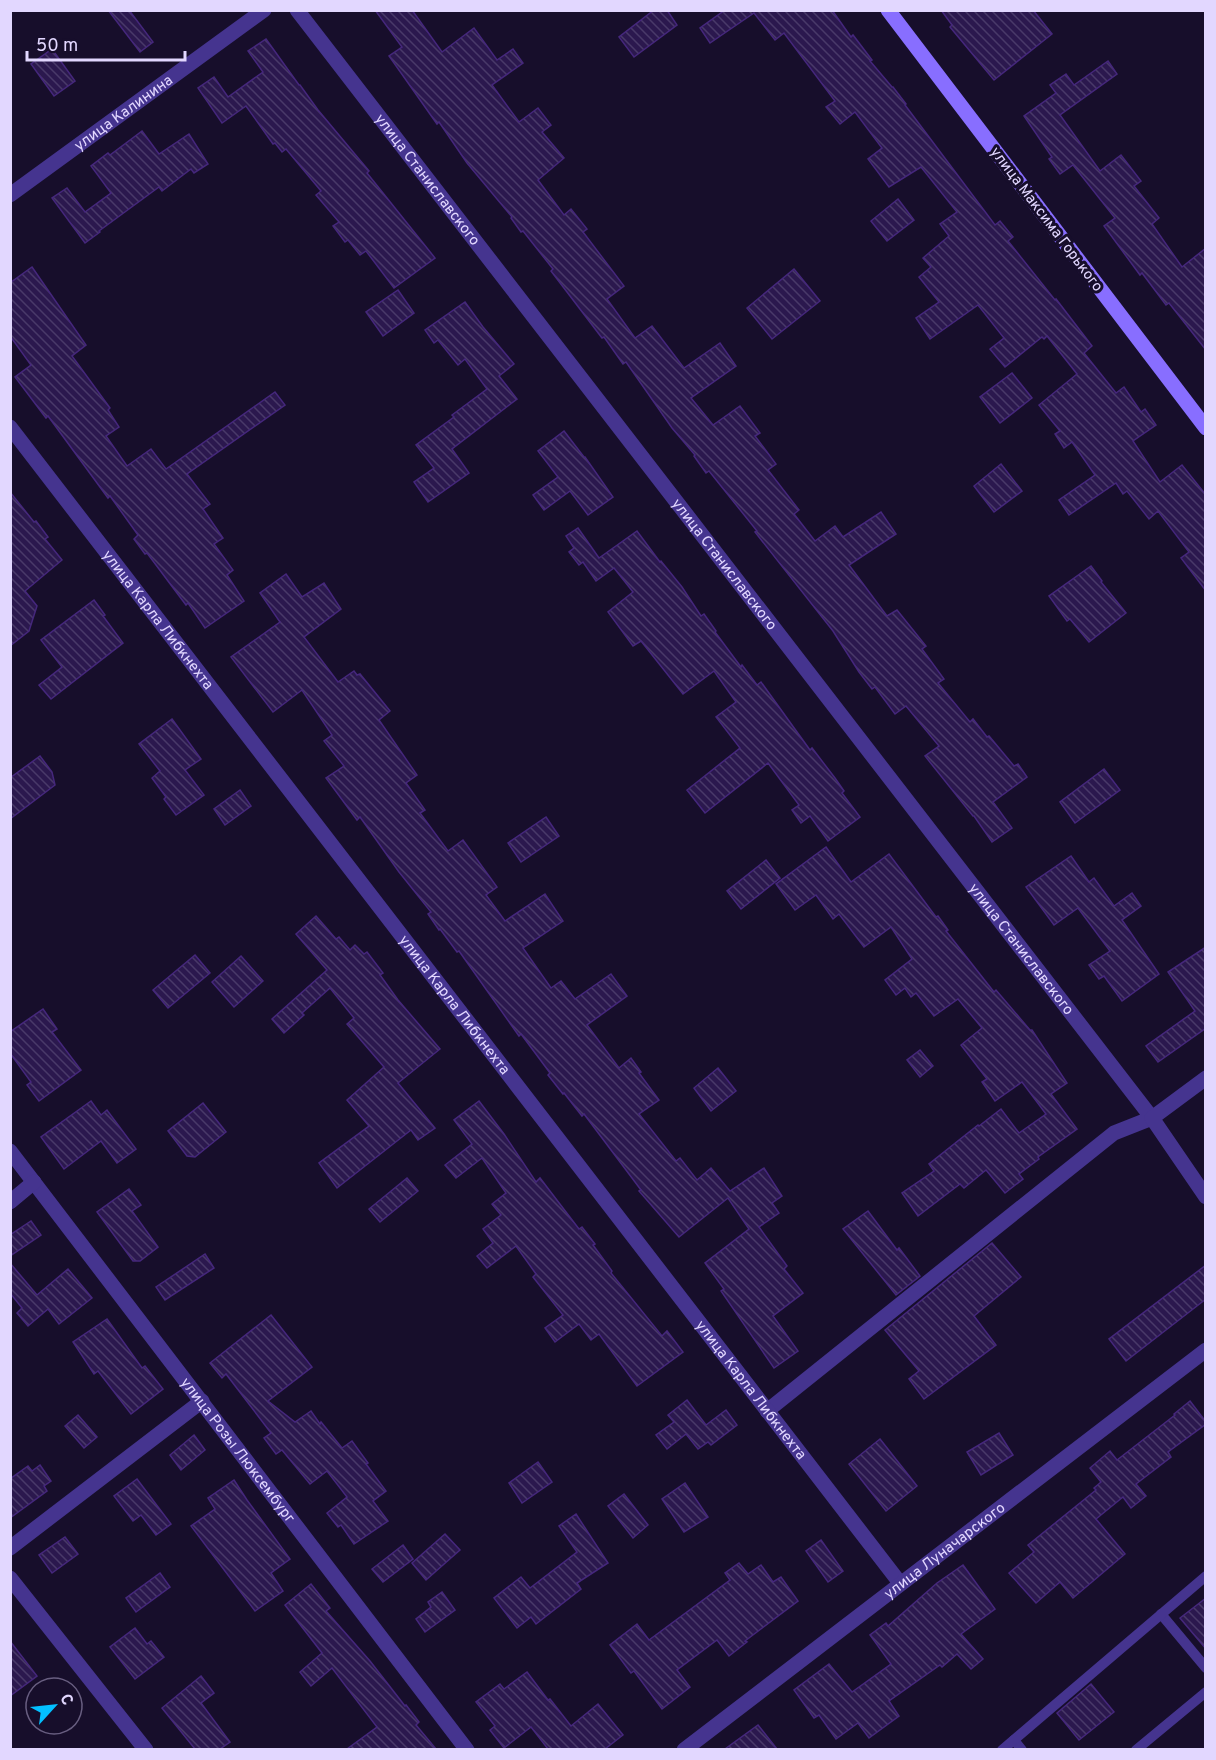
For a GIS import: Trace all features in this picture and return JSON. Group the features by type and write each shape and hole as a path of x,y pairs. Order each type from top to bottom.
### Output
{"main road":[{"name":"улица Максима Горького","path":"888,10 1206,428"}],"street":[{"name":"улица Калинина","path":"10,195 264,10"},
{"name":"улица Станиславского","path":"297,10 1152,1118"},
{"name":"улица Карла Либкнехта","path":"10,427 900,1583"},
{"path":"767,1411 1114,1133 1152,1118 1206,1078"},
{"path":"1152,1118 1206,1197"},
{"name":"улица Розы Люксембург","path":"10,1151 468,1749"},
{"path":"10,1202 34,1182"},
{"name":"улица Луначарского","path":"684,1749 1206,1350"},
{"path":"10,1548 202,1401"},
{"path":"10,1578 146,1749"}],"lane":[{"path":"1002,1749 1206,1576"},
{"path":"1161,1614 1206,1668"},
{"path":"1136,1749 1206,1692"},
{"path":"1014,1740 1022,1749"}],"building":[{"path":"108,10 129,10 153,42 140,52"},
{"path":"375,10 412,10 442,52 474,28 497,60 513,49 523,63 492,85 519,122 538,108 551,125 542,132 564,158 538,180 564,215 571,209 587,229 583,232 624,286 607,299 635,338 652,326 684,368 720,343 736,366 691,398 713,425 740,406 760,433 755,436 776,464 768,470 799,510 794,514 815,541 835,526 843,537 881,512 896,534 849,565 887,616 897,610 926,646 922,649 944,679 938,683 970,722 973,719 1014,766 1018,764 1027,777 993,802 1012,828 992,842 925,756 939,746 906,706 895,714 875,687 872,689 833,631 755,532 757,531 709,471 706,473 626,362 623,364 604,337 602,338 551,271 553,269 467,163 439,122 437,124 389,56 402,47"},
{"path":"654,10 667,10 677,25 634,57 619,37"},
{"path":"725,10 832,10 851,37 853,35 872,60 870,61 906,104 995,225 1000,221 1013,237 1008,241 1092,346 1084,353 1116,393 1124,387 1141,412 1145,409 1156,425 1133,441 1160,482 1182,465 1206,495 1206,591 1181,558 1189,552 1158,511 1149,519 1127,491 1123,494 1116,483 1069,515 1059,500 1095,475 1072,442 1064,448 1055,434 1060,431 1039,405 1077,374 1047,336 1044,339 1042,337 1005,367 990,349 1004,338 978,305 930,339 916,318 939,302 919,277 931,267 923,258 949,236 940,224 957,212 921,167 889,187 868,159 882,148 855,112 840,124 826,107 835,101 784,33 775,40 754,13 710,43 700,28"},
{"path":"941,10 1033,10 1052,34 994,80 950,27 952,25"},
{"path":"266,39 318,110 369,171 367,173 435,258 394,288 366,251 360,255 348,240 345,242 333,226 339,222 316,195 321,191 286,149 282,152 275,143 273,144 246,106 222,123 198,88 214,77 228,97 263,72 248,51"},
{"path":"52,49 75,81 54,96 31,64"},
{"path":"1108,61 1117,74 1060,115 1100,171 1121,155 1141,181 1134,186 1159,218 1152,224 1182,267 1206,248 1206,350 1169,303 1166,305 1142,273 1140,275 1104,226 1115,218 1073,165 1060,174 1049,159 1052,157 1024,116 1056,93 1050,85 1066,74 1074,85"},
{"path":"142,131 159,154 189,134 208,164 194,173 191,169 162,191 159,187 85,243 52,198 67,188 85,212 111,193 91,166"},
{"path":"898,199 914,220 887,241 871,221"},
{"path":"32,267 86,345 72,356 110,408 108,410 119,427 106,436 127,466 151,449 166,469 275,392 285,405 187,474 210,504 203,509 223,538 214,544 233,570 227,575 244,601 205,628 188,603 186,605 134,539 138,535 110,496 108,498 48,416 46,418 15,377 31,365 10,336 10,283"},
{"path":"794,269 820,301 772,339 747,308"},
{"path":"398,290 414,313 383,336 366,312"},
{"path":"465,302 514,364 499,376 517,399 452,449 469,473 428,502 414,482 434,468 416,445 487,389 465,359 458,365 438,340 434,343 425,330"},
{"path":"1012,373 1032,398 1000,423 980,397"},
{"path":"564,431 613,497 588,515 570,491 544,510 533,495 558,477 538,451"},
{"path":"1001,464 1022,491 994,512 974,486"},
{"path":"10,492 34,522 36,521 48,537 45,539 62,560 25,591 37,606 29,631 10,646"},
{"path":"578,528 599,558 637,531 682,587 701,616 704,614 741,667 742,665 757,685 761,682 810,750 812,748 835,778 844,791 842,793 860,817 828,841 810,816 801,823 792,810 799,805 768,763 705,813 687,790 740,748 716,717 736,702 714,671 683,694 641,641 633,646 608,612 633,592 614,568 596,581 583,562 579,565 569,552 574,548 566,536"},
{"path":"1091,566 1126,613 1089,642 1070,619 1067,621 1049,596"},
{"path":"286,574 302,597 324,583 341,609 304,637 338,682 354,671 357,675 360,674 390,711 379,720 417,775 406,783 425,810 420,813 448,851 463,840 497,887 486,895 505,921 545,894 563,921 523,948 551,988 561,981 575,999 611,974 627,996 587,1025 619,1068 631,1058 641,1072 639,1073 659,1100 639,1114 676,1161 680,1158 697,1180 711,1168 730,1191 764,1168 782,1196 772,1203 779,1213 759,1227 787,1266 784,1269 803,1293 773,1316 798,1351 774,1368 721,1291 724,1289 705,1263 749,1229 728,1198 679,1237 639,1191 641,1190 584,1114 582,1116 548,1075 550,1073 521,1034 519,1036 459,951 457,952 439,930 428,914 431,912 360,817 357,820 326,778 344,766 324,741 332,735 302,690 273,712 231,657 280,622 260,593"},
{"path":"94,600 123,643 51,699 39,685 62,667 41,640"},
{"path":"172,719 201,759 185,770 204,795 176,815 152,778 160,771 139,744"},
{"path":"40,756 52,772 55,785 10,819 10,778"},
{"path":"1104,769 1120,790 1075,823 1060,802"},
{"path":"240,790 251,806 225,825 214,809"},
{"path":"546,817 559,836 521,862 508,843"},
{"path":"826,847 851,882 889,854 994,992 996,990 1032,1030 1067,1083 1051,1094 1077,1129 1038,1157 1039,1159 1019,1174 1023,1179 1005,1193 986,1170 964,1188 960,1184 918,1216 902,1193 934,1171 929,1164 1001,1109 1019,1133 1046,1114 1022,1082 995,1101 982,1082 987,1079 961,1045 982,1028 958,999 934,1016 916,993 911,997 905,988 896,995 885,980 912,959 891,927 864,947 839,914 833,919 816,895 795,910 776,884"},
{"path":"1071,856 1089,882 1094,878 1114,906 1132,893 1141,906 1122,920 1159,974 1122,1001 1104,976 1099,979 1089,965 1110,951 1078,908 1054,925 1026,887"},
{"path":"766,860 780,878 741,909 727,891"},
{"path":"316,916 336,939 339,937 350,950 355,945 364,954 367,952 383,973 380,975 398,1000 440,1049 398,1083 435,1128 418,1140 411,1130 337,1188 319,1163 369,1126 347,1100 384,1067 347,1024 354,1018 330,988 284,1033 272,1019 327,970 296,934"},
{"path":"1206,947 1206,1028 1158,1062 1146,1046 1195,1011 1168,972"},
{"path":"195,955 210,973 168,1008 153,990"},
{"path":"241,956 263,981 234,1007 212,982"},
{"path":"43,1009 57,1029 52,1032 81,1070 39,1101 27,1085 31,1082 10,1053 10,1032"},
{"path":"920,1050 933,1066 920,1077 907,1060"},
{"path":"718,1068 736,1091 711,1111 694,1088"},
{"path":"91,1101 101,1115 107,1110 136,1149 117,1163 101,1141 64,1169 41,1137"},
{"path":"479,1101 536,1182 540,1178 579,1229 582,1227 595,1244 593,1245 612,1271 611,1273 662,1336 667,1331 683,1352 637,1386 599,1334 591,1340 579,1324 555,1342 545,1328 563,1315 533,1277 536,1274 516,1246 487,1268 477,1256 493,1243 483,1229 501,1215 492,1204 506,1193 482,1158 456,1178 445,1165 472,1144 454,1120"},
{"path":"203,1103 226,1132 195,1157 187,1156 168,1131"},
{"path":"407,1178 418,1191 380,1222 369,1209"},
{"path":"129,1189 141,1205 132,1211 158,1247 140,1261 133,1261 97,1212"},
{"path":"868,1211 920,1276 896,1295 843,1229"},
{"path":"31,1221 41,1235 10,1256 10,1235"},
{"path":"992,1243 1021,1277 974,1316 996,1345 924,1399 909,1379 919,1371 885,1330"},
{"path":"205,1254 214,1268 165,1300 156,1287"},
{"path":"10,1263 37,1295 68,1269 92,1298 59,1324 48,1309 28,1326 17,1313 22,1308 10,1293"},
{"path":"1206,1265 1206,1299 1126,1361 1109,1339"},
{"path":"271,1315 312,1367 268,1401 295,1422 311,1411 342,1448 352,1441 386,1491 373,1501 388,1521 354,1544 341,1525 338,1527 327,1513 347,1497 327,1471 310,1484 282,1450 276,1454 264,1438 271,1433 226,1374 222,1378 210,1363"},
{"path":"107,1319 142,1368 145,1366 163,1389 131,1414 98,1371 94,1374 73,1342"},
{"path":"687,1400 706,1425 726,1410 737,1425 711,1445 708,1442 698,1449 686,1434 667,1449 656,1435 674,1422 668,1415"},
{"path":"1190,1401 1206,1424 1168,1452 1171,1457 1136,1484 1146,1496 1131,1508 1123,1497 1096,1519 1125,1554 1073,1598 1060,1582 1036,1603 1009,1573 1034,1552 1028,1545 1096,1490 1094,1488 1101,1482 1090,1468 1110,1451 1117,1460"},
{"path":"78,1415 97,1437 84,1448 65,1426"},
{"path":"999,1433 1013,1455 981,1475 967,1452"},
{"path":"194,1435 205,1450 181,1470 170,1455"},
{"path":"880,1439 917,1486 886,1511 849,1464"},
{"path":"538,1462 552,1482 522,1503 509,1483"},
{"path":"40,1465 51,1481 44,1486 47,1491 10,1518 10,1479 28,1466 32,1471"},
{"path":"137,1479 171,1524 156,1535 141,1515 133,1521 114,1496"},
{"path":"234,1480 290,1559 271,1573 283,1591 255,1611 191,1526 215,1509 208,1498"},
{"path":"685,1483 708,1517 684,1532 662,1499"},
{"path":"624,1494 648,1525 633,1538 608,1506"},
{"path":"576,1514 608,1563 577,1583 581,1589 536,1624 531,1617 517,1628 494,1598 521,1577 530,1588 577,1552 559,1526"},
{"path":"445,1534 460,1550 426,1580 412,1563"},
{"path":"65,1537 78,1554 52,1573 39,1555"},
{"path":"821,1540 843,1571 828,1582 806,1551"},
{"path":"403,1545 413,1559 383,1582 372,1569"},
{"path":"739,1563 748,1574 761,1565 773,1582 781,1577 798,1601 729,1656 717,1640 677,1670 690,1687 662,1709 634,1671 631,1673 610,1645 637,1624 649,1640 730,1580 725,1573"},
{"path":"963,1565 995,1609 961,1634 983,1659 971,1669 957,1654 942,1667 940,1665 889,1701 899,1716 869,1738 858,1723 836,1739 819,1715 814,1718 794,1690 829,1664 852,1692 891,1664 870,1635 886,1623 888,1626 937,1583"},
{"path":"160,1573 170,1587 136,1612 126,1598"},
{"path":"311,1584 330,1608 326,1611 406,1705 419,1722 416,1725 436,1749 347,1749 377,1727 332,1668 311,1686 300,1672 322,1653 285,1605"},
{"path":"442,1592 455,1610 425,1632 416,1619 431,1607 428,1602"},
{"path":"1206,1598 1206,1649 1180,1618"},
{"path":"135,1628 147,1644 151,1641 164,1657 135,1679 110,1647"},
{"path":"10,1641 37,1676 24,1676 24,1686 10,1696"},
{"path":"527,1672 571,1726 598,1704 623,1735 605,1749 548,1749 531,1727 504,1748 490,1730 495,1726 476,1702 500,1684 504,1689"},
{"path":"201,1676 214,1693 201,1703 230,1742 220,1749 195,1749 162,1708"},
{"path":"1091,1684 1114,1712 1079,1740 1057,1713"},
{"path":"758,1725 777,1749 725,1749"}]}
